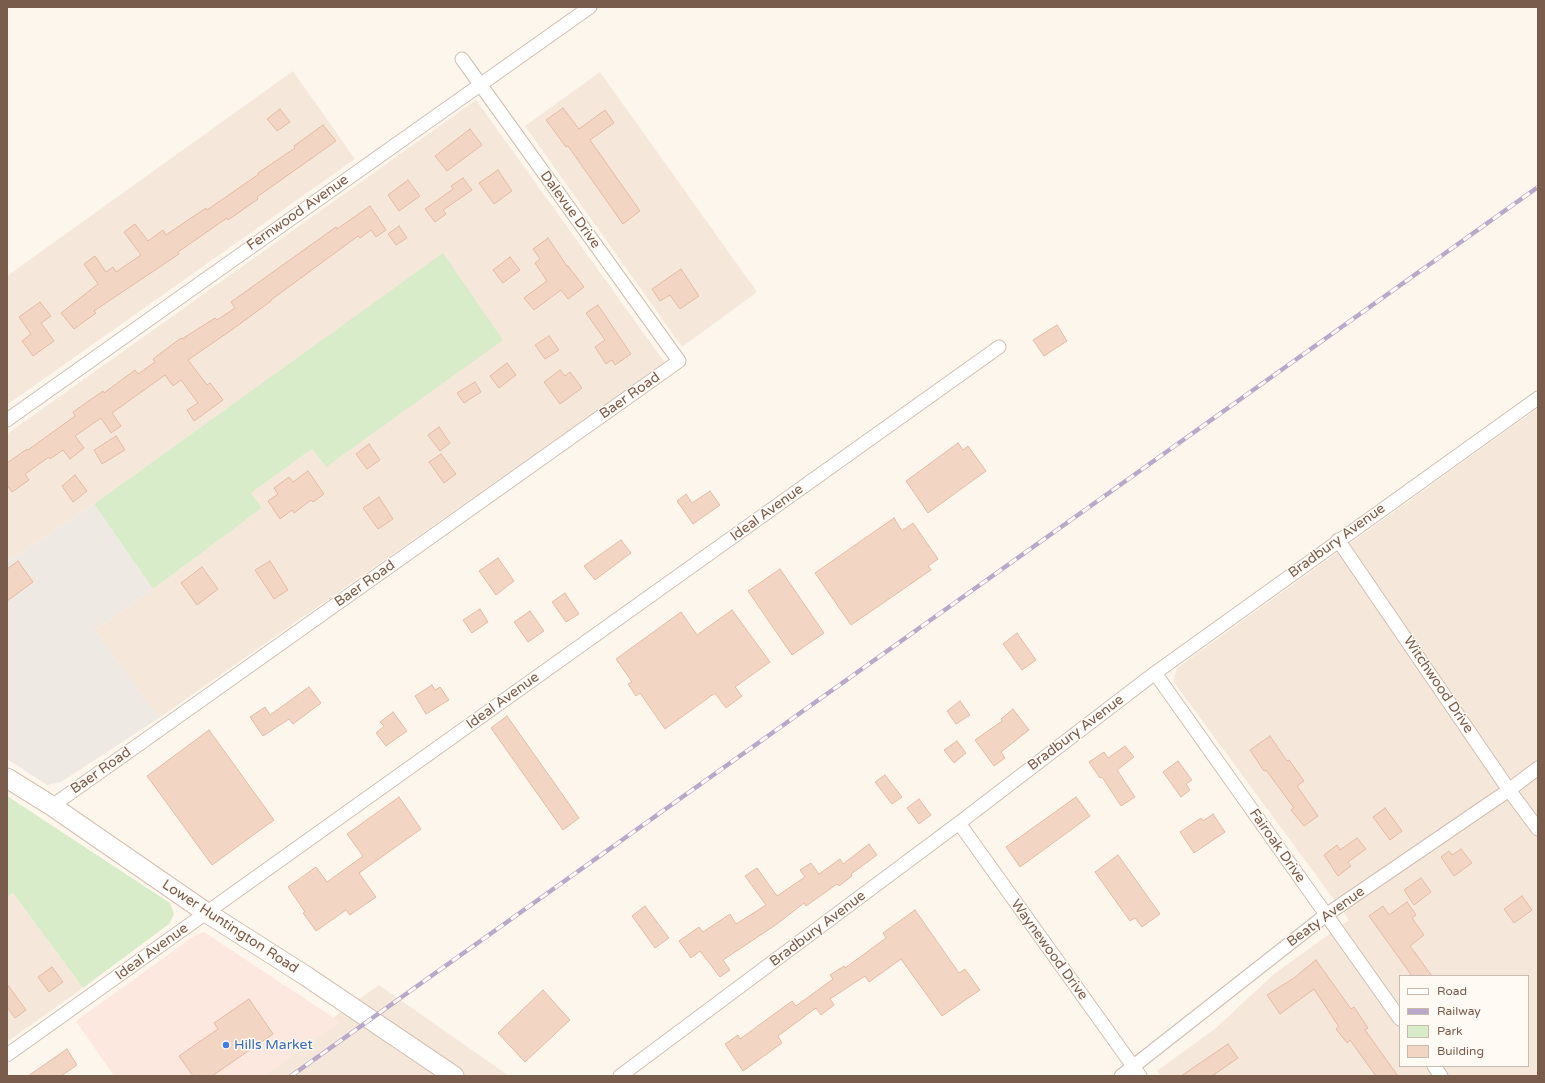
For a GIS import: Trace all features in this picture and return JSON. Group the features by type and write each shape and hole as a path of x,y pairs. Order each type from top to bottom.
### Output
{"main road":[{"name":"Lower Huntington Road","path":"7,778 52,806 207,913 306,976 454,1076"}],"street":[{"name":"Fernwood Avenue","path":"7,420 590,7"},
{"name":"Dalevue Drive","path":"462,59 679,361"},
{"name":"Ideal Avenue","path":"7,1055 999,347"},
{"name":"Baer Road","path":"52,806 679,361"},
{"name":"Bradbury Avenue","path":"620,1076 959,823 1155,673 1338,540 1538,398"},
{"name":"Witchwood Drive","path":"1338,540 1509,790 1538,829"},
{"name":"Fairoak Drive","path":"1155,673 1399,1018"},
{"name":"Beaty Avenue","path":"1121,1076 1137,1071 1326,915 1509,790 1538,768"},
{"name":"Waynewood Drive","path":"959,823 1137,1071"},
{"path":"1435,1067 1441,1076"}],"shaded area":[{"path":"293,71 355,159 7,405 7,276"},
{"path":"600,72 757,292 682,347 525,126"},
{"path":"476,100 665,363 159,718 95,630 262,508 251,493 312,449 325,466 443,254 94,504 7,562 7,434"},
{"path":"1538,408 1538,1076 1161,1076 1157,1071 1216,1028 1274,974 1349,920 1173,681 1177,668"},
{"path":"94,504 153,589 95,630 159,718 61,782 47,785 7,759 7,562"},
{"path":"13,893 83,988 7,1042 7,897"},
{"path":"204,932 340,1022 264,1076 114,1076 76,1021 194,936"},
{"path":"379,985 509,1076 251,1076"}],"green space":[{"path":"443,253 503,340 326,467 312,449 251,493 262,508 153,589 94,504"},
{"path":"7,796 170,903 174,914 169,924 83,988 13,893 7,897"}],"building":[{"path":"563,108 579,129 605,110 614,123 590,140 640,211 623,224 568,146 566,147 546,120"},
{"path":"280,109 290,122 277,131 267,119"},
{"path":"323,125 336,141 257,197 258,199 228,220 227,218 178,252 179,254 94,311 96,313 74,329 61,313 98,284 84,264 95,256 106,272 113,267 116,272 141,255 124,232 135,224 148,241 163,230 166,235 206,208 207,210 259,174 258,173 295,148 294,146"},
{"path":"470,129 482,145 447,171 435,156"},
{"path":"498,170 512,191 494,204 479,183"},
{"path":"463,178 472,190 443,210 446,214 435,222 425,209 453,189 451,186"},
{"path":"408,180 420,196 399,211 388,195"},
{"path":"370,206 386,230 376,237 371,230 360,238 358,236 233,329 188,360 207,385 210,383 223,400 194,421 187,410 198,403 181,380 173,386 165,375 112,413 121,426 111,433 101,418 75,436 84,448 70,459 63,450 50,459 49,457 25,474 29,480 12,492 7,485 7,463 27,449 28,450 75,416 73,412 103,391 104,393 135,370 138,374 155,362 153,359 181,338 182,339 215,318 217,320 235,308 231,302 336,227 337,229"},
{"path":"399,226 407,238 396,245 388,234"},
{"path":"548,238 567,266 584,287 568,299 561,290 534,310 524,298 547,281 535,263 540,259 533,249"},
{"path":"510,257 520,270 503,283 493,270"},
{"path":"681,269 699,296 680,309 670,295 660,301 652,289"},
{"path":"40,302 51,316 41,323 54,341 33,356 22,341 31,334 19,317"},
{"path":"598,305 631,354 615,365 612,360 606,364 595,347 605,340 586,313"},
{"path":"1057,325 1067,341 1044,356 1033,340"},
{"path":"549,336 559,350 545,359 535,345"},
{"path":"507,363 516,375 499,388 490,376"},
{"path":"560,370 565,376 570,372 582,388 560,404 544,382"},
{"path":"475,382 481,392 464,403 457,393"},
{"path":"439,427 450,443 440,451 428,435"},
{"path":"116,436 125,450 102,464 94,450"},
{"path":"958,443 963,450 968,446 986,471 928,513 906,481"},
{"path":"369,444 380,460 367,469 356,454"},
{"path":"441,454 456,474 444,483 429,462"},
{"path":"308,471 324,494 313,502 311,500 294,513 292,510 280,519 268,501 278,494 274,488 289,477 293,482"},
{"path":"75,475 87,491 73,502 62,486"},
{"path":"710,491 720,505 693,524 677,501 686,494 692,503"},
{"path":"379,497 393,519 378,529 363,508"},
{"path":"894,518 902,531 913,523 938,559 928,566 931,570 851,625 815,573"},
{"path":"621,540 631,553 595,580 584,566"},
{"path":"498,558 514,581 496,595 479,571"},
{"path":"18,561 33,582 7,601 7,569"},
{"path":"270,561 288,590 274,599 255,570"},
{"path":"202,567 218,589 197,605 181,583"},
{"path":"780,569 824,633 792,655 748,591"},
{"path":"565,593 579,614 566,622 552,602"},
{"path":"480,609 488,622 472,633 463,620"},
{"path":"732,610 770,662 735,687 742,696 726,708 715,693 665,729 640,693 636,696 628,684 632,682 616,659 681,612 697,635"},
{"path":"530,611 544,631 528,642 514,622"},
{"path":"1017,633 1036,660 1022,670 1003,644"},
{"path":"432,685 435,690 440,687 449,700 426,714 415,696"},
{"path":"309,687 321,703 293,724 289,719 263,736 250,717 265,707 270,715"},
{"path":"960,701 970,715 956,724 947,711"},
{"path":"1013,709 1029,730 1001,752 1005,758 994,766 975,740 1002,721 1001,719"},
{"path":"393,712 407,731 386,746 376,733 384,726 380,722"},
{"path":"507,716 579,818 563,830 491,728"},
{"path":"209,730 274,820 212,865 147,776"},
{"path":"1270,736 1287,761 1289,760 1304,781 1297,786 1318,816 1304,826 1291,810 1294,808 1266,770 1264,771 1250,750"},
{"path":"957,741 966,753 954,763 944,750"},
{"path":"1125,746 1134,757 1117,770 1135,797 1121,806 1102,777 1100,778 1089,762 1104,752 1108,758"},
{"path":"1178,761 1192,780 1186,784 1190,790 1181,797 1163,772"},
{"path":"885,775 902,797 892,804 875,782"},
{"path":"399,797 421,829 359,873 376,897 350,915 346,910 316,931 303,913 305,912 288,887 316,867 327,882 363,856 347,834"},
{"path":"1076,797 1090,816 1020,867 1006,847"},
{"path":"919,799 931,815 919,824 907,808"},
{"path":"1385,808 1402,831 1390,840 1373,817"},
{"path":"1213,814 1225,832 1194,853 1180,832 1201,818 1203,821"},
{"path":"1357,838 1366,849 1348,862 1351,866 1338,876 1324,855 1337,845 1340,850"},
{"path":"869,844 877,855 851,874 852,876 839,886 837,884 806,906 804,903 777,924 723,960 730,970 720,977 700,951 691,958 679,941 699,927 703,932 730,914 736,924 766,905 745,876 757,868 777,896 805,877 800,870 811,863 819,874 840,859 843,864"},
{"path":"1461,849 1472,863 1454,876 1441,857 1449,851 1452,855"},
{"path":"1118,855 1160,914 1142,927 1135,918 1130,921 1095,872"},
{"path":"1421,878 1431,892 1414,905 1404,890"},
{"path":"1522,896 1532,910 1514,923 1504,909"},
{"path":"1407,902 1416,915 1412,918 1424,935 1410,946 1431,975 1411,975 1369,916 1383,906 1389,915"},
{"path":"645,906 669,938 655,948 632,916"},
{"path":"915,910 959,973 965,969 980,990 942,1016 901,959 869,982 865,976 830,999 834,1005 821,1015 816,1008 778,1036 782,1043 743,1071 725,1044 738,1035 740,1039 792,1001 796,1006 833,979 830,975 844,966 845,968 886,938 883,933"},
{"path":"1316,960 1351,1009 1354,1007 1368,1028 1365,1030 1398,1076 1376,1076 1350,1040 1347,1043 1336,1029 1339,1027 1314,989 1280,1014 1267,995 1294,978"},
{"path":"52,967 63,982 49,992 38,977"},
{"path":"7,984 26,1010 15,1018 7,1007"},
{"path":"543,990 570,1020 525,1062 498,1033"},
{"name":"Hills Market","path":"249,999 273,1034 212,1076 193,1076 179,1056 218,1029 214,1023"},
{"path":"1228,1044 1238,1058 1212,1076 1181,1076"},
{"path":"67,1049 77,1065 61,1076 28,1076"}],"railway":[{"path":"291,1076 1538,187"}],"place":[{"name":"Hills Market","path":"226,1045"}]}
